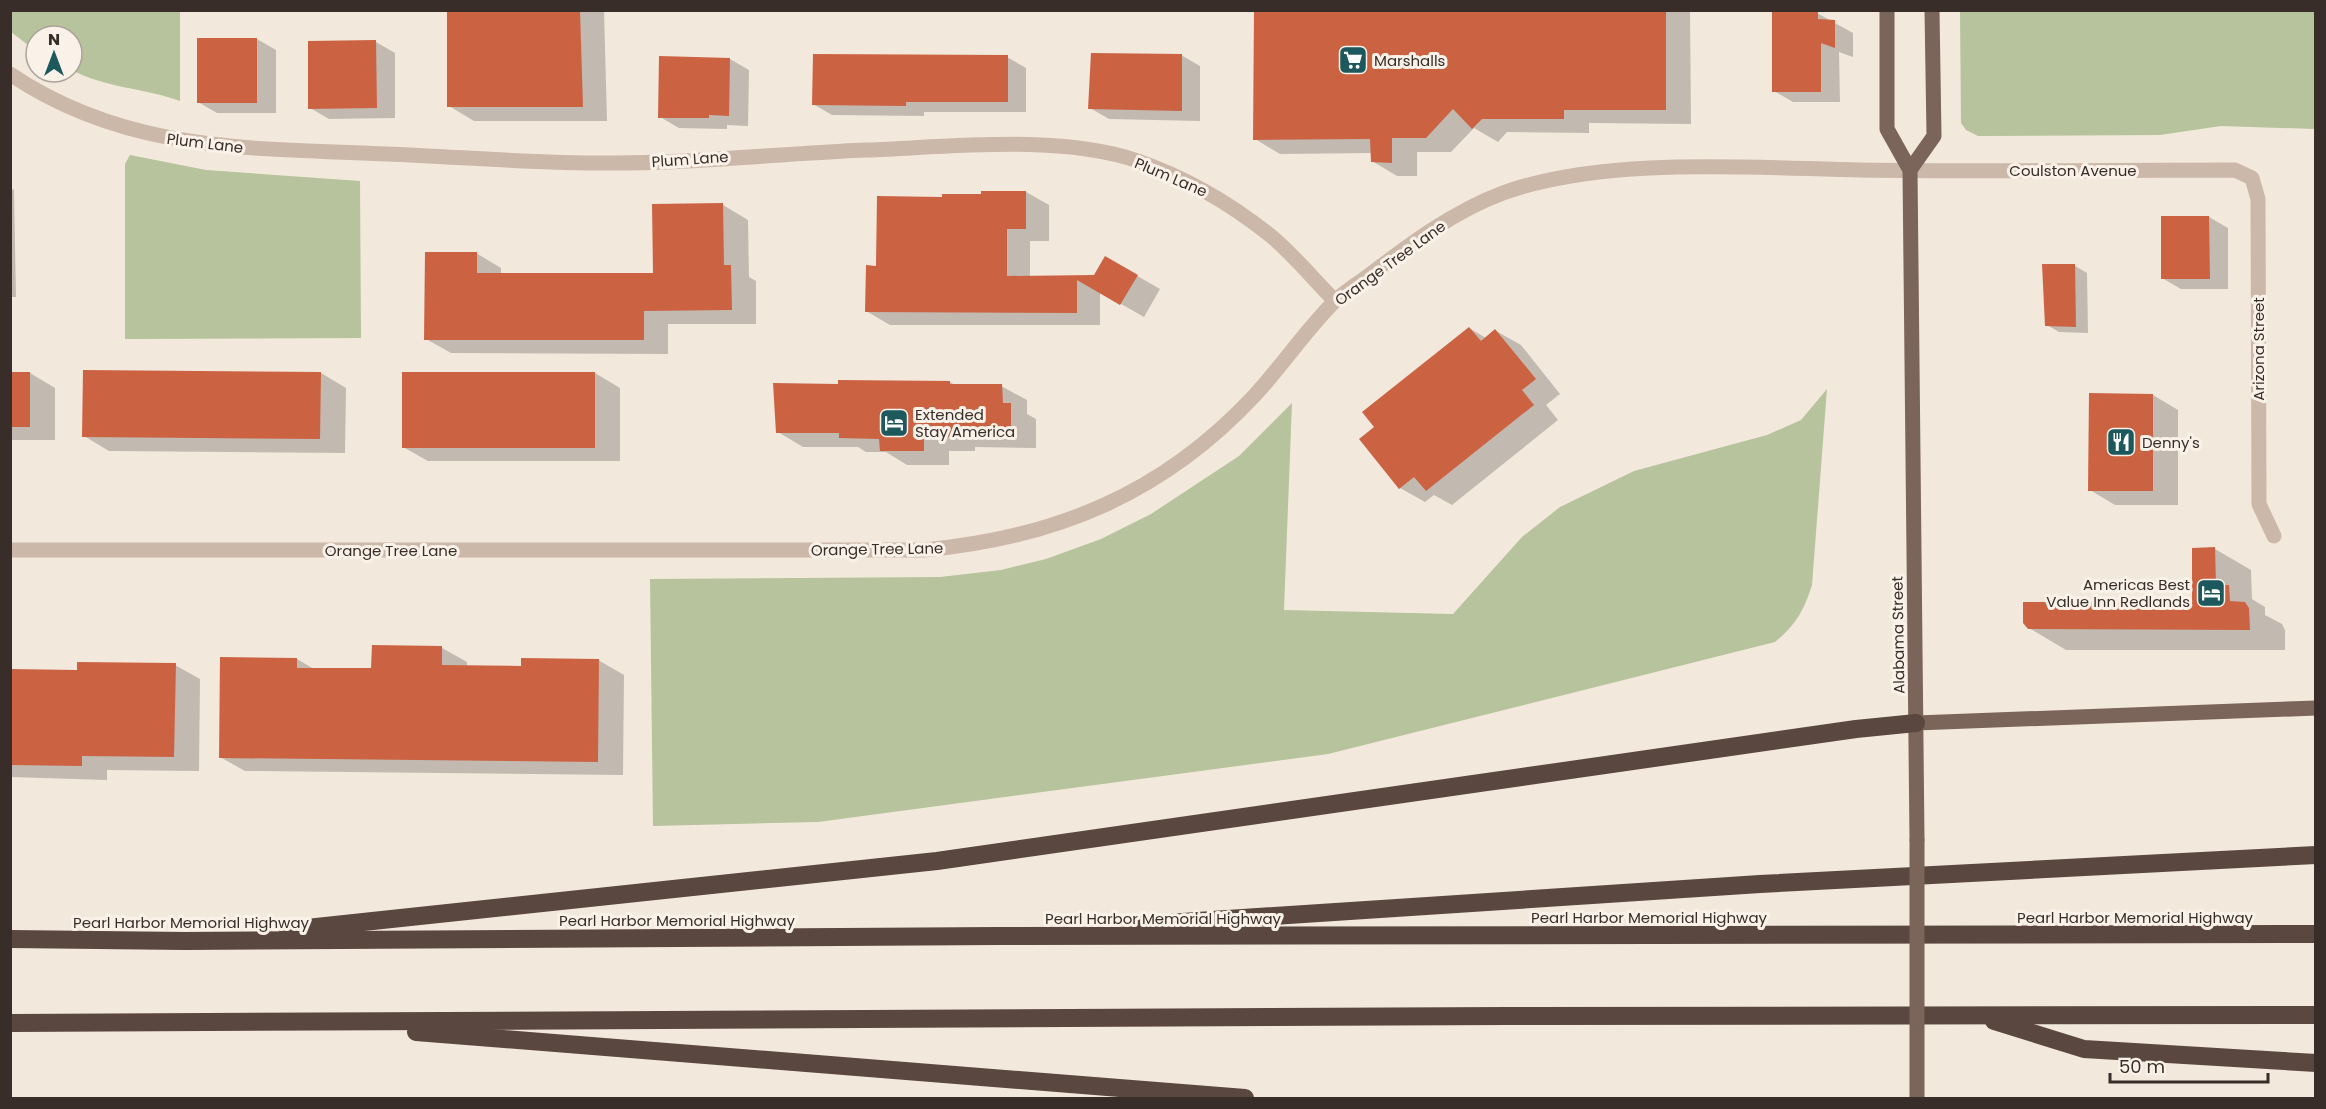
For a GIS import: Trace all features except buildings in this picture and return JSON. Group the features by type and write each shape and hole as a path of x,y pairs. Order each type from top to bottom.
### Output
{"highway":[{"path":"185,941 937,861 1856,729 1916,723"},
{"path":"998,936 1326,911 2316,855"},
{"name":"Pearl Harbor Memorial Highway","path":"10,939 185,941 998,936 2316,934"},
{"path":"1975,1016 2084,1049 2316,1063"},
{"path":"10,1023 2316,1016"},
{"path":"292,1022 1245,1098"}],"main road":[{"name":"Alabama Street","path":"1887,10 1887,129 1910,170 1917,840 1917,1098"},
{"path":"1910,170 1934,136 1932,10"},
{"path":"1916,723 2316,708"}],"street":[{"name":"Plum Lane","path":"10,74 58,102 109,123 164,138 241,148 616,163 770,154 1003,145 1075,148 1136,160 1215,195 1274,238 1335,301"},
{"name":"Orange Tree Lane","path":"10,550 924,550 985,542 1064,523 1115,501 1159,476 1211,437 1254,397 1335,301 1444,222 1501,194 1554,178 1652,169 1910,170"},
{"name":"Coulston Avenue","path":"1910,170 2235,170"},
{"name":"Arizona Street","path":"2235,170 2252,178 2258,199 2259,504 2274,536"}],"green space":[{"path":"10,11 180,11 180,101 84,76 84,24 24,24 24,42 11,32"},
{"path":"1960,11 2315,11 2315,129 2221,126 2160,135 1978,136 1966,130 1961,123"},
{"path":"130,155 206,170 360,181 361,338 125,339 125,164"},
{"path":"1827,389 1812,585 1798,616 1789,629 1775,642 1328,754 818,822 653,826 650,579 940,577 1001,570 1046,559 1101,539 1151,514 1239,456 1292,403 1284,610 1453,614 1522,537 1560,507 1634,471 1767,435 1801,420"}],"place":[{"name":"Marshalls","path":"1353,60"},
{"name":"Extended Stay America","path":"894,423"},
{"name":"Denny's","path":"2121,442"},
{"name":"Americas Best Value Inn Redlands","path":"2211,593"}]}
